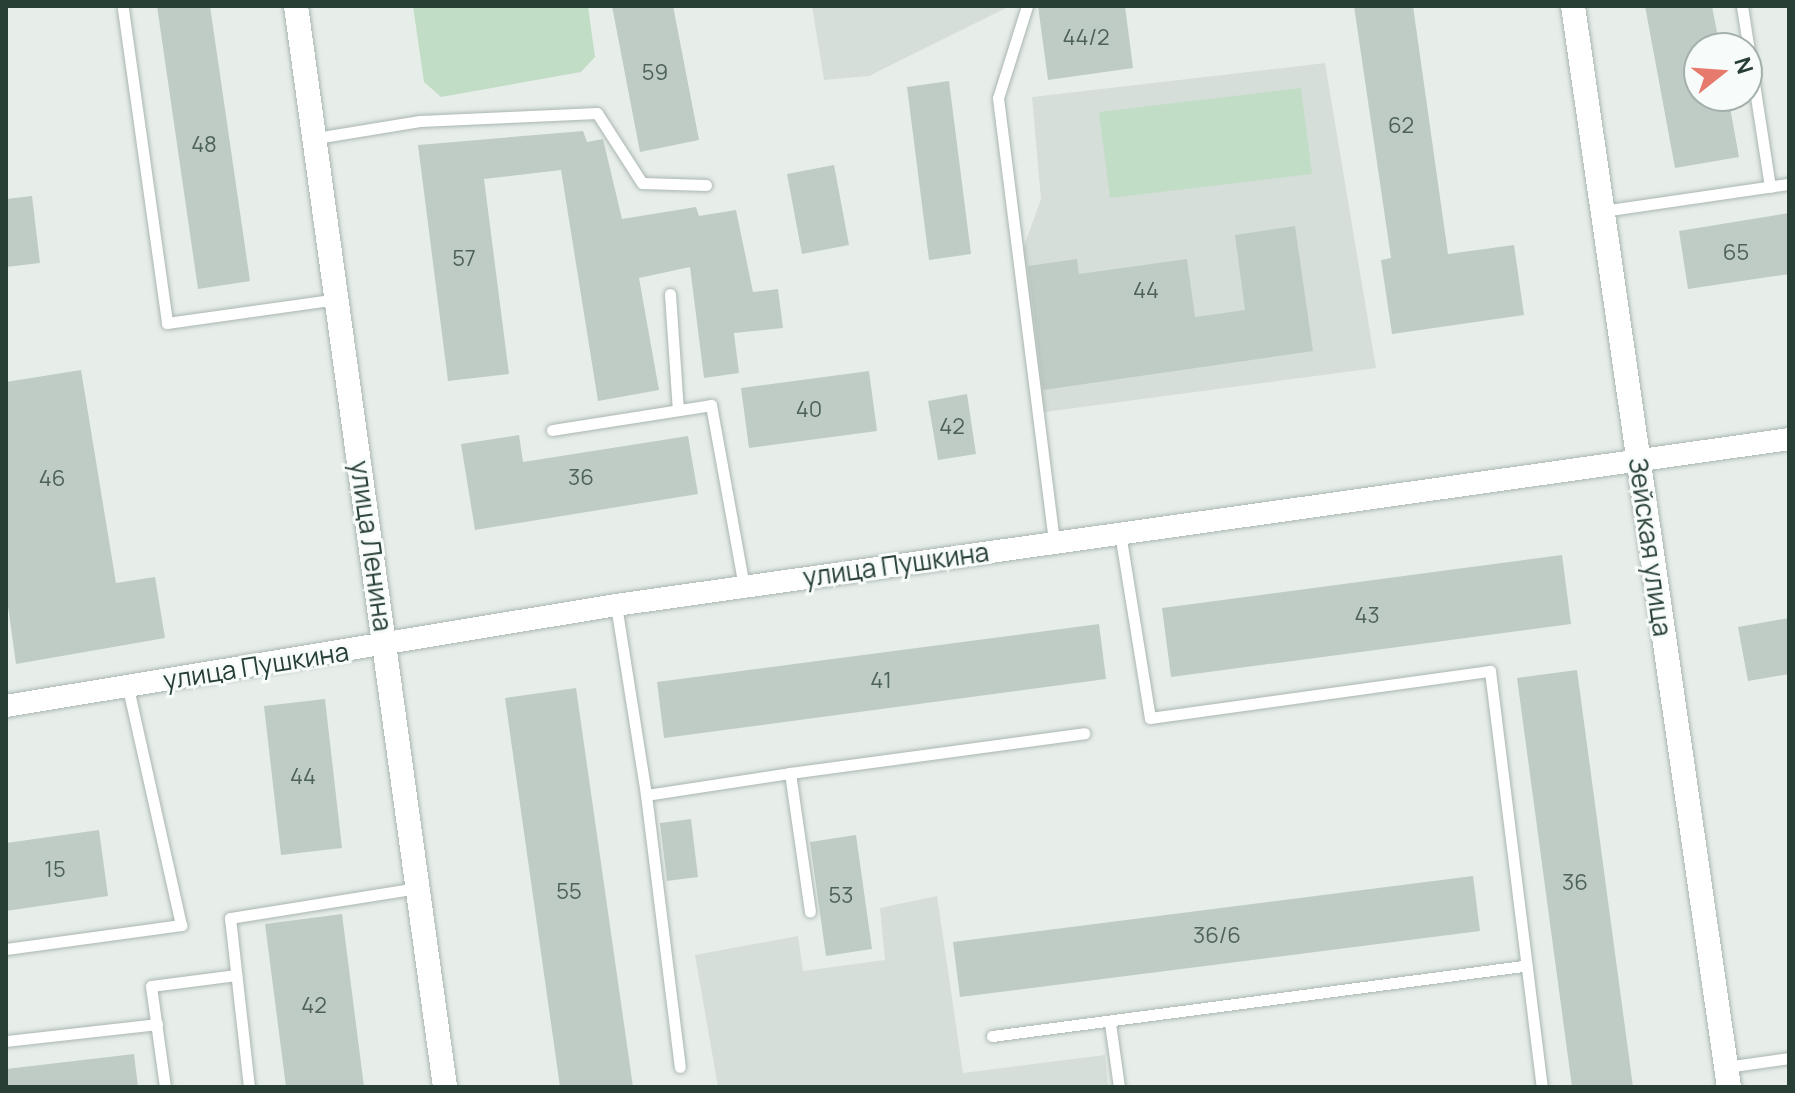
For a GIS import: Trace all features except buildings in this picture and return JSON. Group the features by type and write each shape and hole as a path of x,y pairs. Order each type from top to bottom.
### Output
{"main road":[{"name":"улица Ленина","path":"296,6 445,1087"},
{"name":"Зейская улица","path":"1573,6 1728,1077"}],"street":[{"name":"улица Пушкина","path":"6,706 616,605 1054,542 1639,464 1789,439"}],"lane":[{"path":"1027,6 998,98 1054,542"},
{"path":"1742,6 1770,187"},
{"path":"123,9 167,323 338,299"},
{"path":"316,138 420,121 597,113 642,183 706,185"},
{"path":"1602,211 1789,184"},
{"path":"670,294 678,410"},
{"path":"552,430 711,405 744,587"},
{"path":"1120,533 1150,718 1490,671 1523,966 1542,1087"},
{"path":"616,605 646,795 680,1067"},
{"path":"6,949 181,925 128,687"},
{"path":"646,795 1084,733"},
{"path":"790,773 810,912"},
{"path":"249,1087 230,918 417,888"},
{"path":"992,1036 1110,1023 1523,966"},
{"path":"165,1087 151,986 236,975"},
{"path":"1110,1023 1119,1087"},
{"path":"6,1041 157,1024"},
{"path":"1728,1077 1789,1058"}],"shaded area":[{"path":"812,6 1010,6 869,76 824,80"},
{"path":"1325,63 1376,368 1037,413 1021,254 1041,199 1032,97"},
{"path":"937,896 963,1073 1105,1055 1108,1087 718,1087 695,955 798,936 803,971 885,960 880,908"}],"green space":[{"path":"413,6 588,6 595,57 581,72 441,97 424,82"},
{"path":"1301,88 1312,174 1110,198 1099,112"}]}
